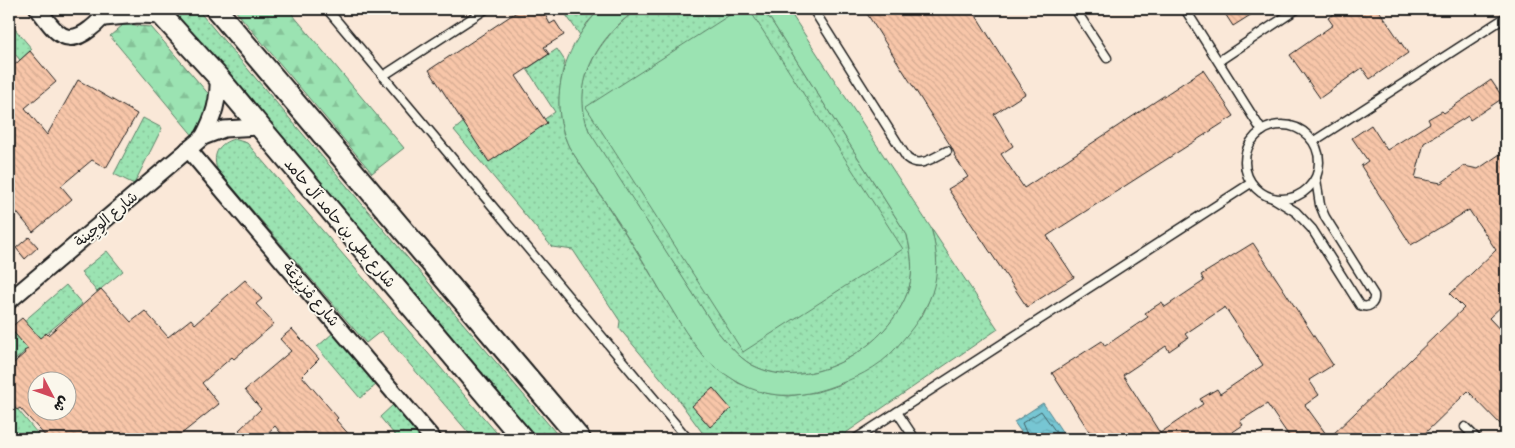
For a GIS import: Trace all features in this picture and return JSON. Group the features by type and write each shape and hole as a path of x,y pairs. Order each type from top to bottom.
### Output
{"street":[{"path":"38,9 56,31 68,38 82,36 106,13 139,15 160,12"},
{"path":"216,9 580,439"},
{"name":"شارع بطي بن حامد آل حامد","path":"160,12 218,77 258,127 523,439"},
{"name":"شارع الوِجِينة","path":"203,137 214,114 217,102 218,77"},
{"name":"شارع الوِجِينة","path":"9,301 203,137 224,129 258,127"},
{"name":"شارع مْزِيرْعَة","path":"188,149 433,439"}],"lane":[{"path":"327,9 688,439"},
{"path":"383,76 486,9"},
{"path":"814,9 907,158 911,161 923,163 947,151"},
{"path":"1075,9 1107,58"},
{"path":"1185,9 1262,130"},
{"path":"1219,61 1297,9"},
{"path":"1314,141 1506,18"},
{"path":"1280,124 1290,125 1308,134 1314,141 1320,160 1319,170 1311,187 1303,194 1284,200 1275,199 1265,196 1251,183 1247,174 1245,154 1252,141 1262,130 1280,124"},
{"path":"1275,199 1296,212 1312,229 1357,302 1363,307 1367,307 1374,302 1374,295 1320,205 1316,179"},
{"path":"855,439 1251,183"},
{"path":"897,412 915,439"},
{"path":"1466,427 1477,439"}],"green space":[{"path":"172,9 197,9 561,439 536,439"},
{"path":"234,9 288,9 404,148 372,173"},
{"path":"562,9 600,9 587,23 580,35"},
{"path":"600,9 637,9 610,33 591,62 583,95 584,113 589,131 717,331 737,354 752,365 775,373 798,374 822,370 846,360 867,346 885,329 899,309 911,282 912,268 907,235 771,20 761,9 788,9 931,228 937,264 932,293 926,307 908,334 882,362 856,377 837,385 814,392 776,395 752,389 740,383 712,365 704,357 686,332 637,251 569,147 562,128 559,110 559,91 563,73 577,39"},
{"path":"637,9 761,9 771,20 907,235 912,268 909,288 899,309 885,329 867,346 846,360 822,370 798,374 775,373 752,365 742,358 717,331 594,141 586,122 583,103 584,85 589,68 608,36"},
{"path":"739,9 749,9 903,249 743,352 586,107"},
{"path":"9,22 32,49 20,60 9,47"},
{"path":"123,25 151,27 218,105 195,138 110,36"},
{"path":"557,49 565,61 559,93 559,104 561,125 569,147 636,250 679,321 705,357 738,383 765,393 788,396 817,392 842,384 923,314 928,303 936,272 936,251 931,228 998,329 837,439 707,439 674,394 619,328 620,321 573,250 552,247 454,130 470,117 494,153 555,112 527,69"},
{"path":"143,118 162,128 134,184 114,174"},
{"path":"234,139 247,143 502,439 474,439 381,331 366,343 217,169 215,159 218,150 224,143"},
{"path":"107,251 123,271 97,292 81,272"},
{"path":"66,285 82,304 9,365 9,334"},
{"path":"333,333 376,385 360,398 317,347"},
{"path":"9,399 42,439 9,439"},
{"path":"394,404 423,439 398,439 380,417"}],"water":[{"path":"1043,403 1067,439 1026,439 1014,422"}],"building":[{"path":"521,9 542,9 550,24 555,21 564,35 544,47 549,54 516,76 547,123 489,162 429,70"},
{"path":"864,9 972,9 1025,94 994,114 1013,146 1001,154 1024,188 1203,70 1234,116 1047,236 1074,277 1027,307 948,189 968,177 954,155 952,148"},
{"path":"1222,9 1260,9 1233,26"},
{"path":"1341,9 1378,9 1408,53 1370,79 1362,68 1320,98 1290,55 1333,25 1328,18"},
{"path":"30,51 56,82 25,108 47,135 78,80 137,114 106,168 92,160 61,186 72,199 33,232 9,203 9,70"},
{"path":"1491,80 1503,98 1470,120 1468,116 1424,143 1415,178 1441,183 1464,166 1478,169 1506,150 1506,302 1489,318 1506,336 1506,430 1468,391 1419,439 1291,439 1267,404 1240,421 1243,425 1224,438 1221,433 1211,439 1094,439 1052,373 1102,341 1105,346 1148,317 1145,313 1162,302 1165,307 1204,281 1201,275 1253,243 1333,365 1309,380 1319,395 1305,405 1329,438 1464,308 1450,294 1496,250 1469,210 1411,245 1361,166 1368,161 1352,138 1371,125 1387,150 1430,123 1428,119 1442,111 1444,113","holes":["1225,307 1263,365 1220,394 1217,389 1200,399 1203,404 1160,433 1123,375 1166,346 1169,351 1188,338 1185,334"]},
{"path":"29,237 38,247 25,259 16,248"},
{"path":"245,280 262,299 256,304 274,324 234,359 232,357 202,383 219,404 175,439 48,439 31,420 78,420 78,370 28,370 28,417 20,408 17,410 9,401 9,367 28,349 10,328 22,318 40,338 46,333 48,335 101,289 131,322 145,311 168,337 191,319 195,324"},
{"path":"292,329 319,359 302,376 338,418 336,420 353,439 286,439 275,426 261,439 248,439 239,430 261,409 245,390 291,351 280,339"},
{"path":"713,388 731,409 710,427 692,406"}]}
